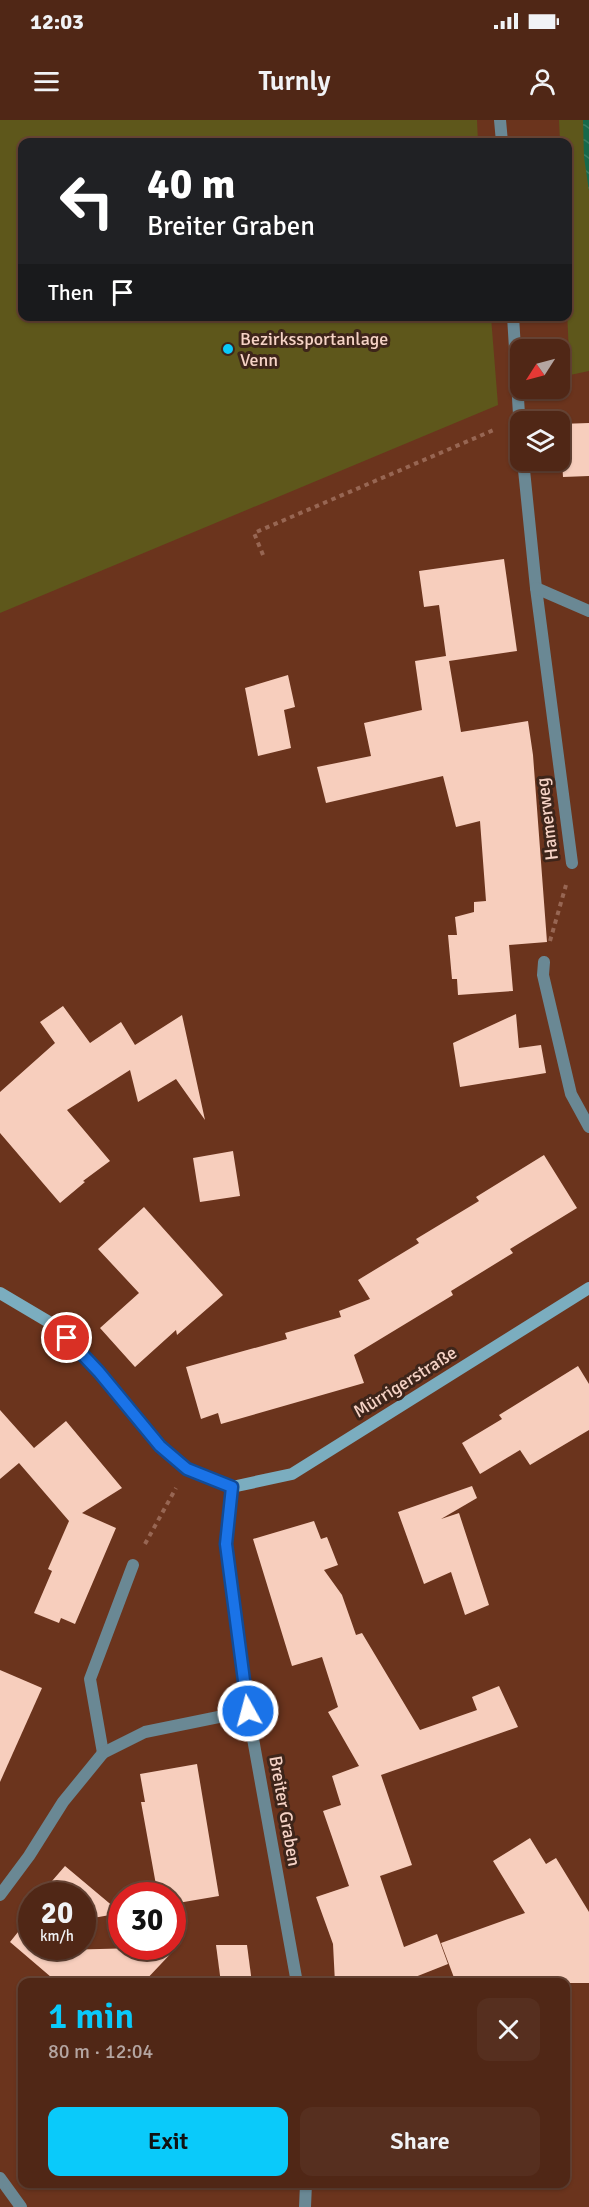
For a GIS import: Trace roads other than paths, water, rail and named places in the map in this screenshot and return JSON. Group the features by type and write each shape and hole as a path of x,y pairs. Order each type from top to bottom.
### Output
{"street":[{"path":"500,120 502,138"},
{"path":"513,321 519,411"},
{"name":"Hamerweg","path":"525,471 536,588 572,863"},
{"path":"536,588 589,611"},
{"path":"544,962 543,975 571,1094 589,1127"},
{"name":"Mürrigerstraße","path":"232,1487 292,1474 589,1288"},
{"path":"0,1293 54,1325 99,1372 160,1446 187,1469 232,1487"},
{"name":"Breiter Graben","path":"232,1487 226,1544 248,1711 296,1978"},
{"path":"103,1753 90,1679 133,1565"},
{"path":"0,1895 63,1802 103,1753 145,1732 248,1711"},
{"path":"0,2178 21,2207"},
{"path":"305,2207 306,2188"}],"water":[{"path":"583,120 589,120 589,191 584,157"}],"place":[{"name":"Bezirkssportanlage Venn","path":"228,349"}]}
